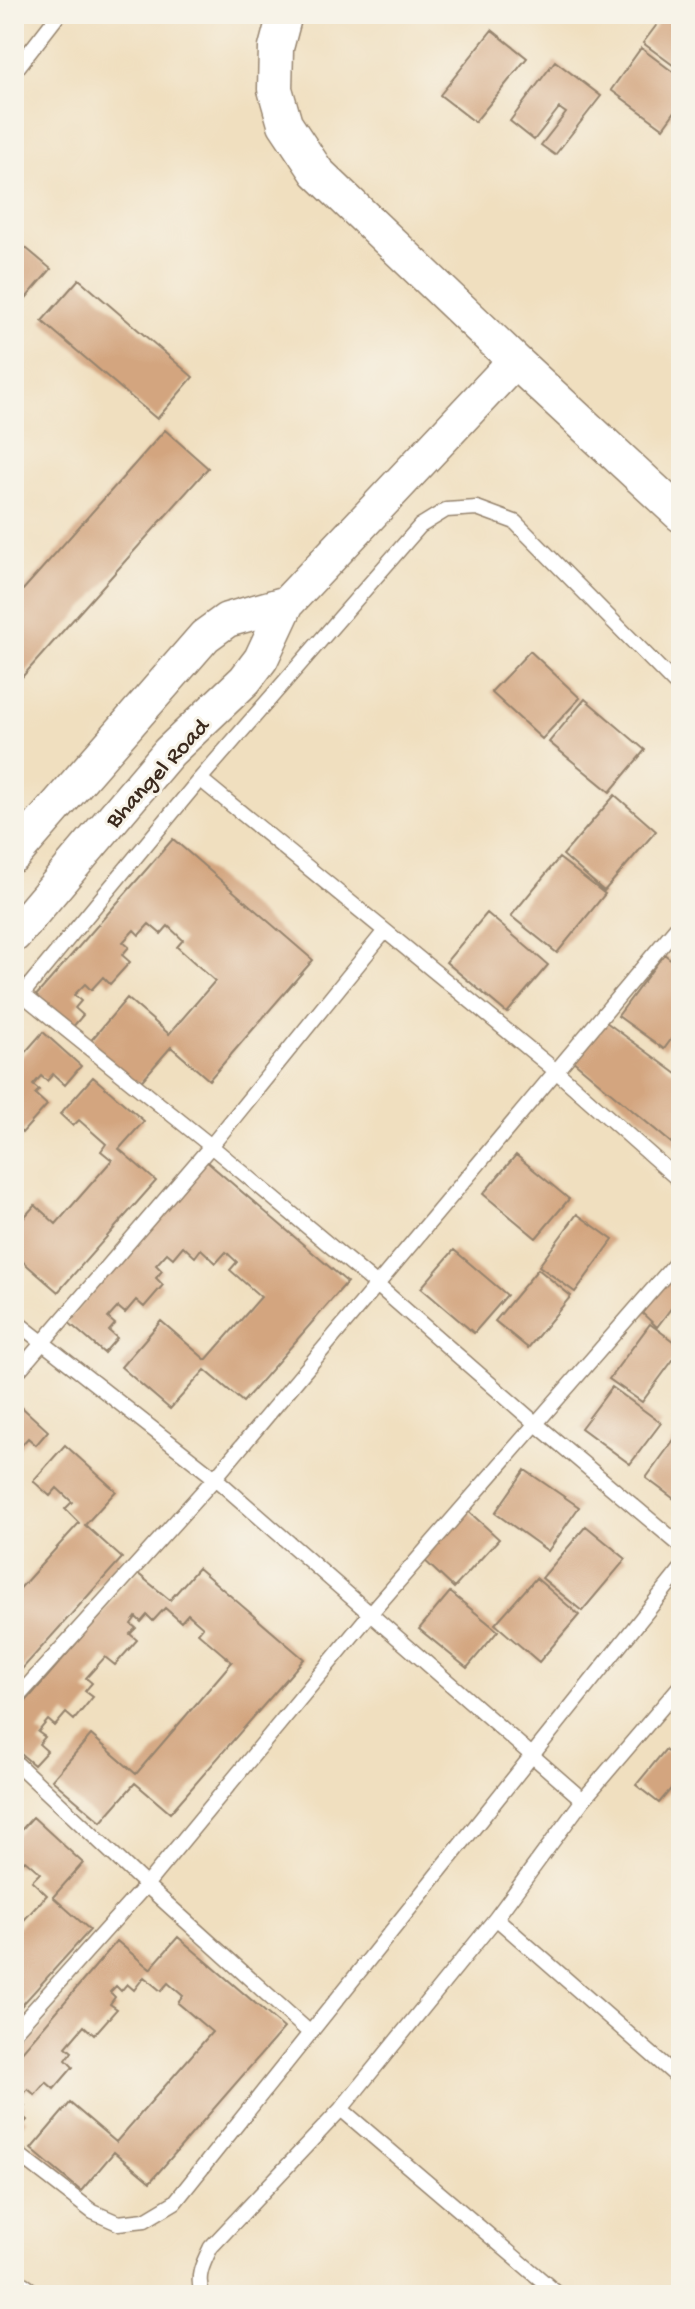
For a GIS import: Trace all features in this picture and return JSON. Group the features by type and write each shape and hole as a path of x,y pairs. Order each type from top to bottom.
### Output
{"street":[{"path":"285,14 276,48 275,89 285,124 317,172 681,515"},
{"name":"Bhangel Road","path":"14,935 169,752 245,680 261,659 287,603 515,361"},
{"name":"Bhangel Road","path":"14,855 205,636 227,620 287,603"},
{"path":"133,719 169,752"},
{"path":"14,2286 26,2295"}],"lane":[{"path":"14,72 59,14"},
{"path":"681,690 515,522 477,508 446,510 420,526 200,779 18,999 211,1146 681,1546"},
{"path":"200,779 556,1071 681,1182"},
{"path":"14,1701 215,1478 681,922"},
{"path":"14,1376 211,1146 385,931"},
{"path":"14,2032 146,1885 370,1614 681,1257"},
{"path":"14,1320 215,1478 583,1800"},
{"path":"14,2151 93,2212 118,2223 145,2220 175,2202 681,1569"},
{"path":"203,2295 200,2290 200,2268 211,2247 341,2109 496,1918 583,1800 681,1685"},
{"path":"14,1761 309,2032"},
{"path":"496,1918 681,2080"},
{"path":"341,2109 559,2295"}],"building":[{"path":"665,14 681,14 681,71 643,43"},
{"path":"492,30 527,58 475,122 440,95"},
{"path":"641,48 681,78 681,103 663,128 611,90"},
{"path":"555,61 601,96 555,155 541,145 566,113 559,108 534,140 510,121"},
{"path":"14,238 51,269 14,312"},
{"path":"79,279 193,377 157,419 42,321"},
{"path":"165,430 208,468 14,686 14,600"},
{"path":"530,651 580,698 542,739 491,692"},
{"path":"585,699 645,750 610,792 549,742"},
{"path":"615,795 656,831 604,891 563,855"},
{"path":"173,839 313,960 209,1080 171,1047 137,1086 88,1044 127,998 169,1034 215,981 177,947 183,940 168,926 161,934 149,924 139,935 134,930 123,942 129,947 122,955 130,962 110,984 103,977 91,990 85,984 74,995 81,1001 75,1008 83,1015 71,1029 34,998"},
{"path":"559,858 605,894 557,953 511,916"},
{"path":"487,913 548,965 507,1013 446,962"},
{"path":"664,954 681,967 681,1026 664,1049 618,1016"},
{"path":"606,1022 681,1077 681,1151 572,1060"},
{"path":"43,1032 81,1066 65,1085 53,1074 47,1081 41,1076 33,1085 39,1090 35,1094 47,1105 22,1133 14,1125 14,1065"},
{"path":"93,1077 144,1121 119,1149 156,1181 58,1292 14,1254 14,1216 20,1222 35,1205 56,1224 112,1160 101,1151 106,1144 79,1120 73,1126 60,1114"},
{"path":"516,1155 569,1199 536,1238 483,1194"},
{"path":"206,1161 347,1282 243,1402 205,1370 170,1409 121,1367 161,1321 206,1360 261,1297 230,1270 237,1262 226,1252 216,1263 201,1249 195,1257 183,1246 173,1258 167,1253 156,1265 162,1271 156,1278 163,1285 144,1307 136,1300 125,1313 118,1307 108,1318 115,1324 109,1331 117,1338 104,1353 67,1321"},
{"path":"577,1214 613,1240 575,1292 539,1266"},
{"path":"454,1250 507,1295 474,1333 421,1288"},
{"path":"538,1269 571,1296 528,1348 495,1321"},
{"path":"677,1269 681,1272 681,1295 657,1327 641,1312"},
{"path":"650,1324 681,1349 642,1402 609,1379"},
{"path":"612,1387 661,1423 630,1464 581,1428"},
{"path":"14,1400 48,1431 36,1445 28,1438 19,1448 14,1443"},
{"path":"681,1430 681,1504 646,1478"},
{"path":"65,1445 116,1491 85,1525 122,1558 14,1678 14,1595 79,1523 65,1509 72,1502 57,1488 50,1496 33,1481"},
{"path":"525,1470 579,1507 548,1551 495,1513"},
{"path":"466,1509 499,1539 454,1588 421,1557"},
{"path":"586,1526 626,1559 582,1611 542,1578"},
{"path":"198,1568 304,1659 170,1813 135,1783 101,1822 52,1780 91,1735 136,1774 232,1662 198,1633 203,1627 188,1614 181,1622 165,1608 153,1621 147,1615 141,1622 136,1617 131,1624 136,1628 130,1634 137,1640 115,1665 105,1657 86,1678 92,1683 85,1691 93,1697 74,1720 66,1713 55,1726 48,1720 38,1732 45,1737 39,1744 47,1751 34,1765 14,1748 14,1715 137,1573 170,1600"},
{"path":"536,1578 579,1615 539,1662 495,1624"},
{"path":"450,1592 498,1631 467,1668 419,1629"},
{"path":"665,1750 681,1763 681,1777 659,1803 636,1785"},
{"path":"33,1817 83,1863 53,1897 90,1930 14,2014 14,1931 47,1895 32,1881 40,1873 25,1860 17,1868 14,1865 14,1838"},
{"path":"178,1937 284,2028 150,2182 114,2152 81,2191 31,2149 70,2103 116,2142 212,2032 178,2003 183,1996 168,1983 161,1991 144,1977 134,1990 127,1984 121,1991 116,1986 110,1992 115,1997 110,2004 117,2009 94,2035 84,2026 66,2047 72,2052 66,2060 73,2067 54,2089 46,2082 35,2095 28,2089 18,2100 25,2106 19,2113 27,2120 14,2135 14,2061 117,1941 150,1969"}]}
